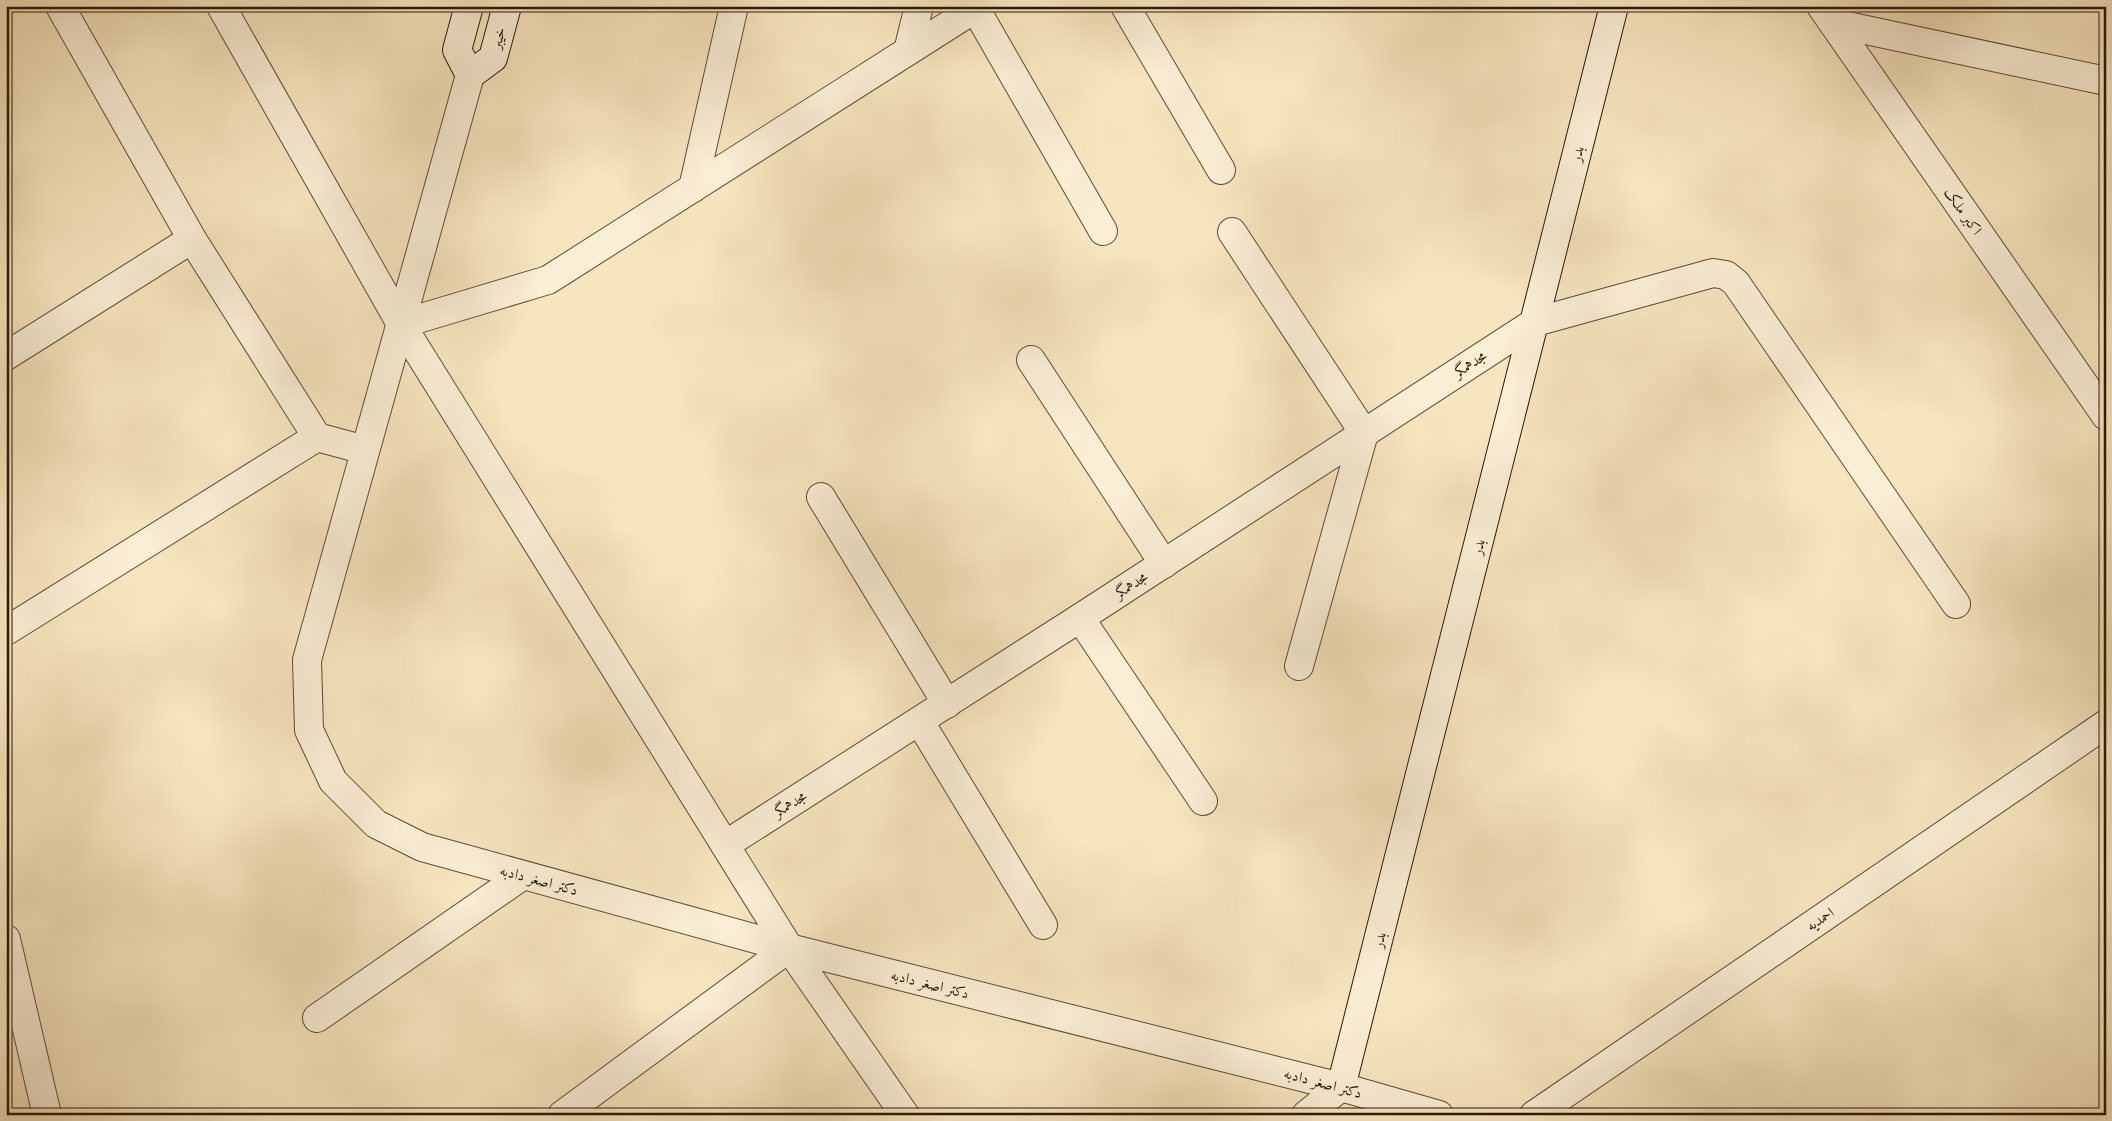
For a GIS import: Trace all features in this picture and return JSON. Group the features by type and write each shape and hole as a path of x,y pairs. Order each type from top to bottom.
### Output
{"street":[{"path":"60,6 192,239 317,437 365,450"},
{"path":"221,6 401,324 789,948 905,1115"},
{"path":"469,6 458,50 470,75"},
{"name":"خیبر","path":"470,75 493,58 507,6"},
{"path":"693,188 734,6"},
{"path":"908,51 919,6"},
{"path":"1125,6 1221,170"},
{"name":"بدر","path":"1334,1115 1614,6"},
{"path":"401,324 548,280 977,7 1103,231"},
{"path":"1827,15 2106,81"},
{"name":"اکبر ملک","path":"1827,15 2106,416"},
{"name":"دکتر اصغر دادبه","path":"470,75 307,660 309,730 333,781 376,824 422,847 789,948 1341,1087 1439,1115"},
{"path":"1232,232 1364,433 1299,666"},
{"path":"6,356 192,239"},
{"name":"مجدهمگر","path":"725,845 920,722 1535,322 1713,273 1726,275 1736,283 1956,604"},
{"path":"1031,360 1164,564"},
{"path":"6,631 317,437"},
{"path":"821,497 947,704"},
{"path":"1080,618 1203,801"},
{"path":"920,722 1042,924"},
{"name":"احمدیه","path":"1534,1115 2106,724"},
{"path":"317,1018 522,876"},
{"path":"6,938 47,1115"},
{"path":"562,1115 789,948"},
{"path":"1306,1115 1341,1087"}]}
